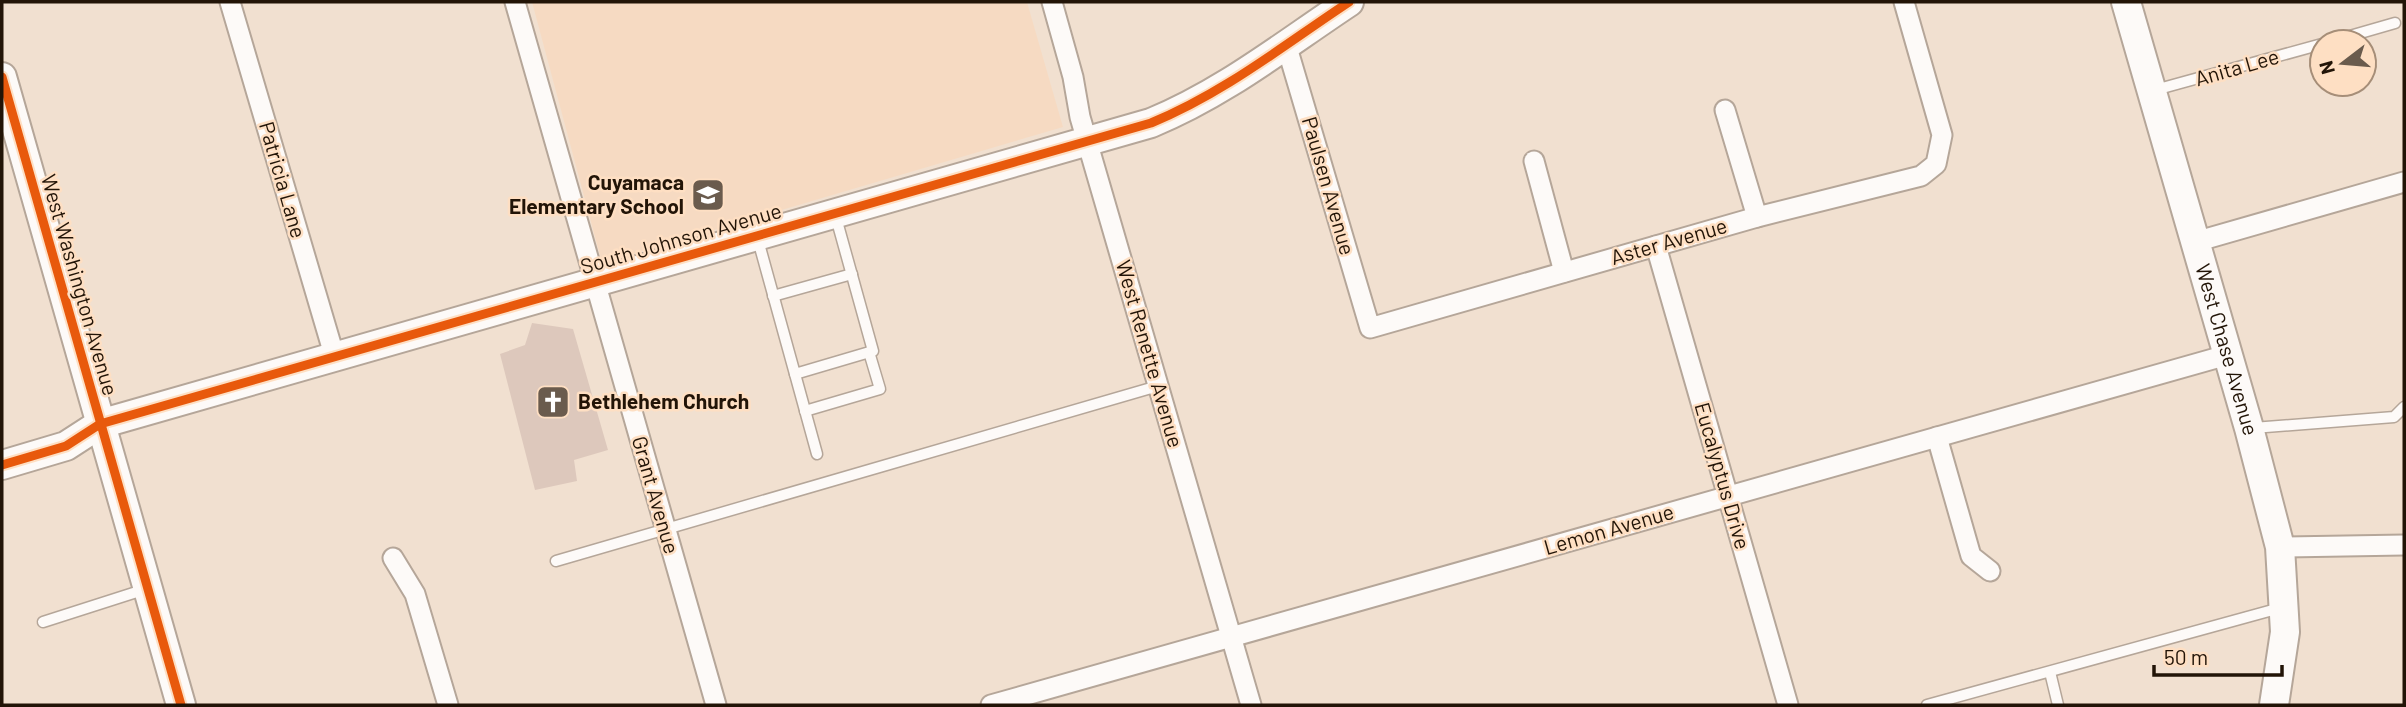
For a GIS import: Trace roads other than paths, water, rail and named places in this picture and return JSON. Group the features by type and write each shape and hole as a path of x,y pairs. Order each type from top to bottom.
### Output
{"street":[{"name":"Patricia Lane","path":"230,2 335,358"},
{"name":"Grant Avenue","path":"515,2 593,283 716,705"},
{"name":"West Renette Avenue","path":"1052,2 1087,142 1251,705"},
{"name":"South Johnson Avenue","path":"2,465 66,446 100,424 1151,123 1195,105 1349,2"},
{"name":"Aster Avenue","path":"1370,328 1757,217 1921,176 1936,164 1942,135 1904,2"},
{"name":"West Chase Avenue","path":"2126,2 2249,428 2280,547 2285,632 2274,705"},
{"name":"Paulsen Avenue","path":"1286,44 1370,328"},
{"name":"West Washington Avenue","path":"3,88 181,705"},
{"path":"1725,110 1757,217"},
{"path":"1534,162 1564,272"},
{"path":"2195,242 2404,182"},
{"name":"Eucalyptus Drive","path":"1656,246 1788,705"},
{"name":"Lemon Avenue","path":"991,705 2227,355"},
{"path":"1937,437 1971,556 1990,571"},
{"path":"2280,547 2404,545"},
{"path":"393,558 415,594 448,705"}],"lane":[{"path":"2378,28 2395,23"},
{"name":"Anita Lee","path":"2151,92 2308,48"},
{"path":"795,374 873,351 835,213"},
{"path":"757,236 817,454"},
{"path":"773,296 852,274"},
{"path":"805,411 880,389 869,352"},
{"path":"556,561 1158,386"},
{"path":"2249,428 2394,416 2404,407"},
{"path":"43,622 148,589"},
{"path":"1927,705 2284,607"},
{"path":"2050,672 2058,705"}],"place":[{"name":"Cuyamaca Elementary School","path":"708,195"},
{"name":"Bethlehem Church","path":"553,402"}]}
